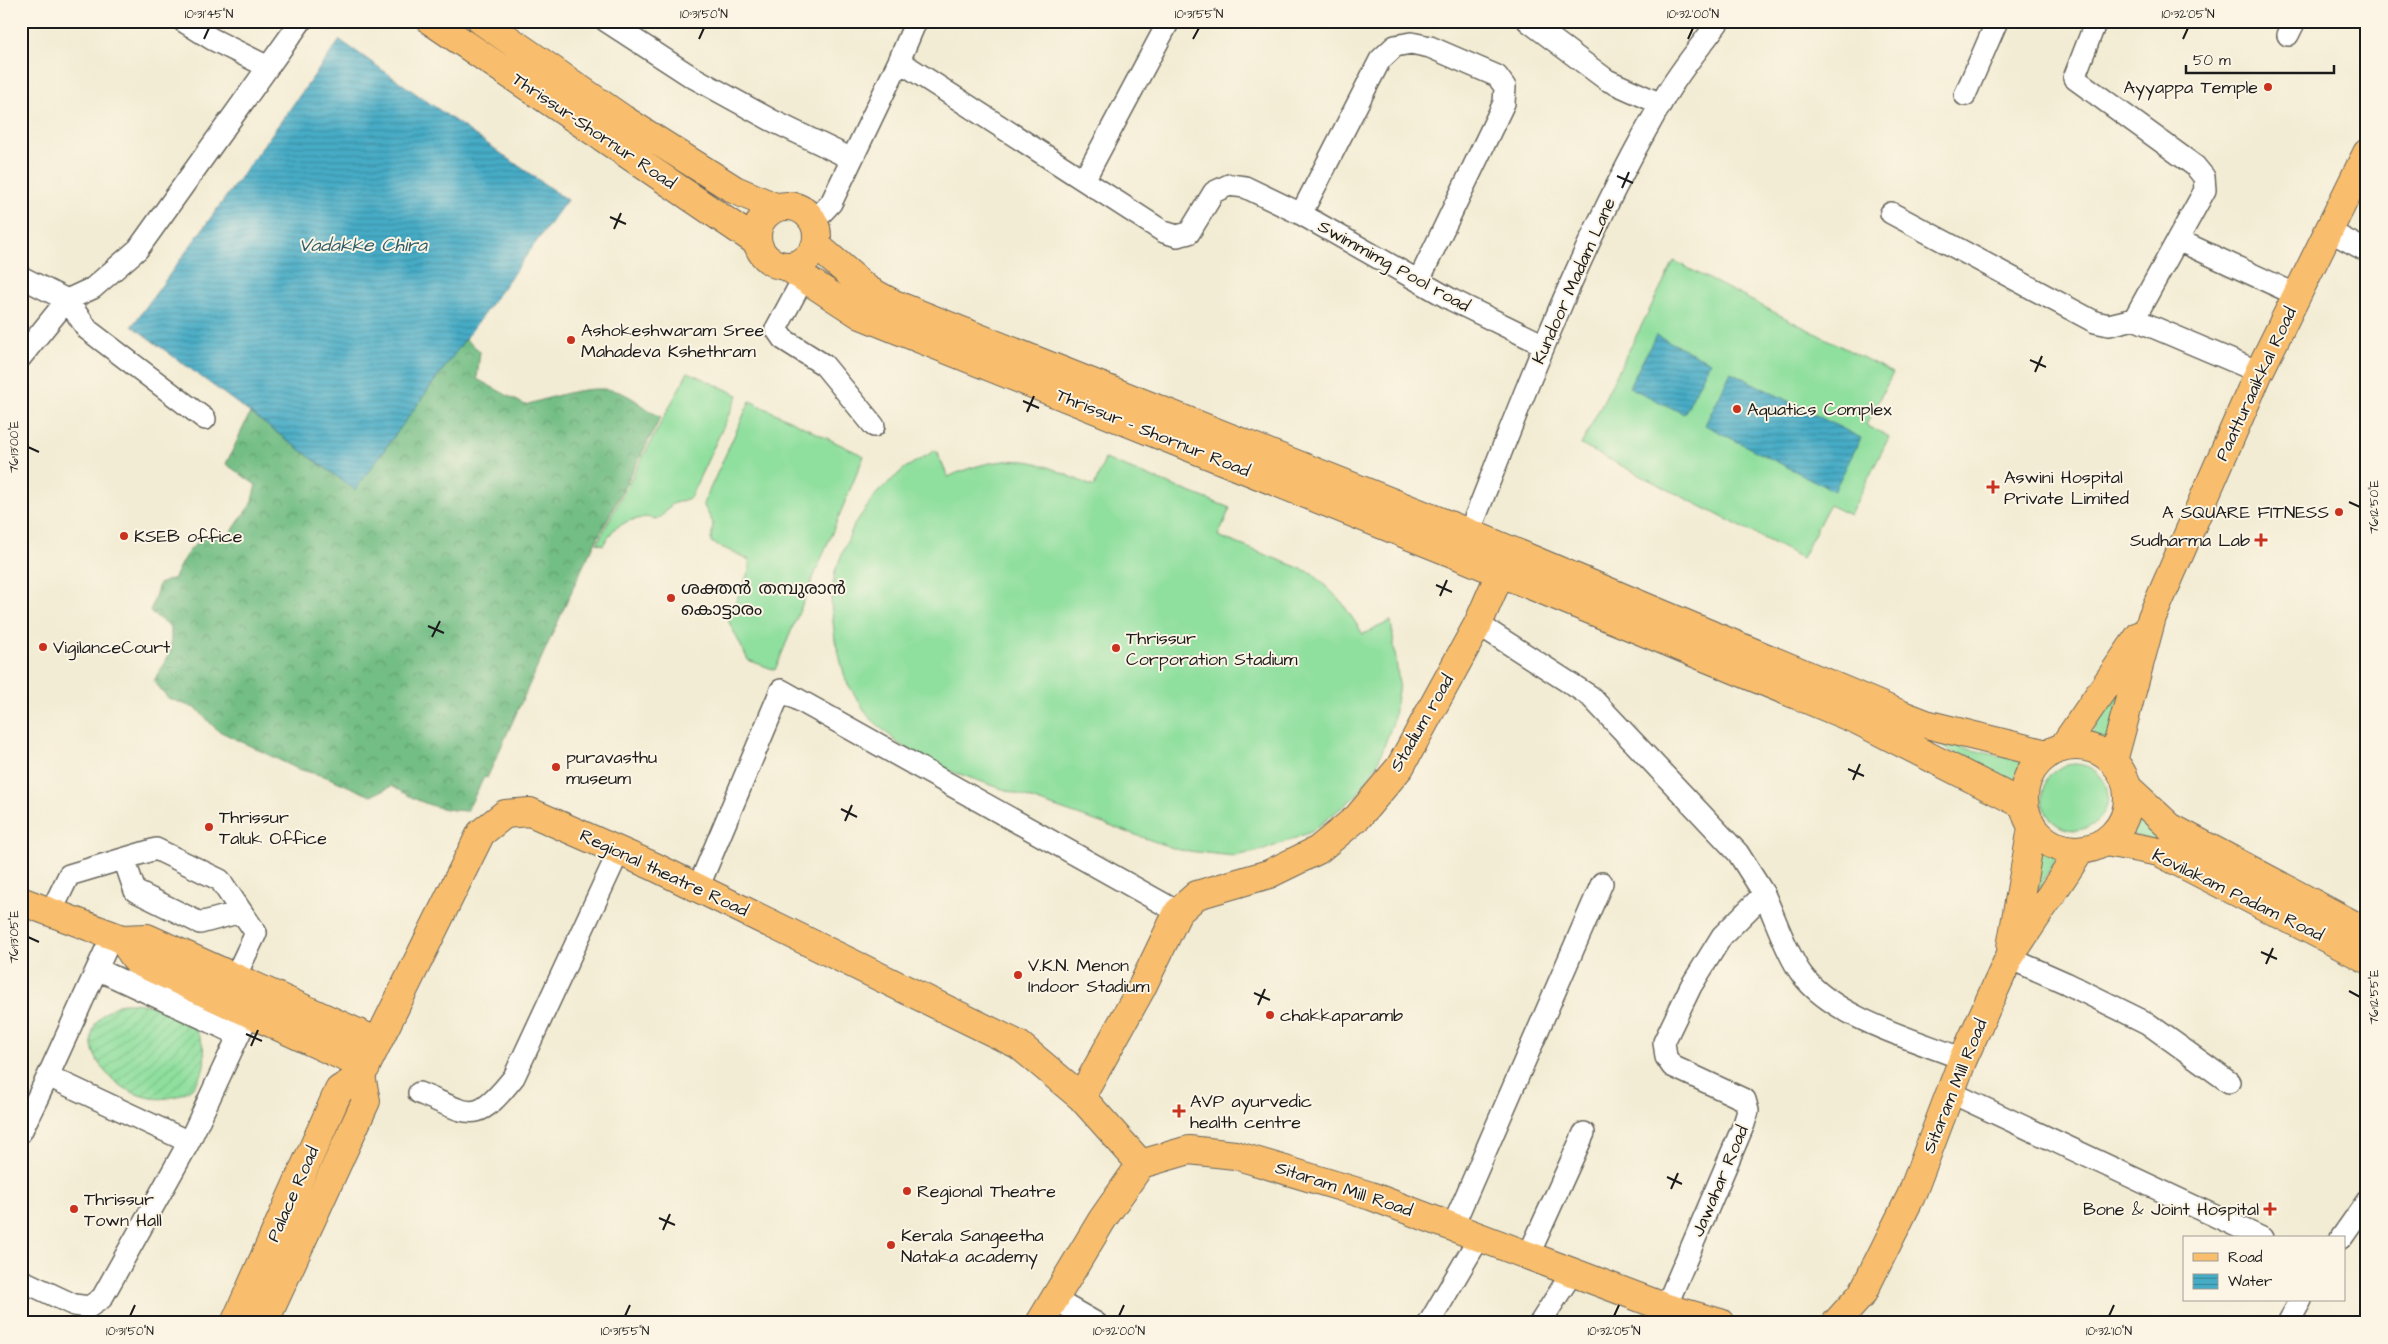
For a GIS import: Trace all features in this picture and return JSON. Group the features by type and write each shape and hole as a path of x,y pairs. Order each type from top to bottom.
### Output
{"main road":[{"name":"Thrissur-Shornur Road","path":"431,21 756,242"},
{"name":"Thrissur-Shornur Road","path":"482,21 623,119 695,165 735,190 775,207"},
{"name":"Paatturaaikkal Road","path":"2152,617 2259,372 2367,153"},
{"path":"815,233 804,260 794,273 767,259 760,251 756,242 756,231 760,221 775,207 794,206 803,210 815,233 868,290 894,304 1464,545"},
{"name":"Thrissur - Shornur Road","path":"794,273 862,316 1464,545 1842,702"},
{"name":"Stadium road","path":"1081,1097 1141,989 1178,912 1197,895 1270,874 1318,850 1358,818 1400,767 1478,624 1505,562"},
{"path":"2009,958 2028,816 2024,790 2028,776 2036,764 2055,750 2152,617"},
{"path":"2114,761 2152,617"},
{"path":"1842,702 1926,724 2055,750 2081,745 2099,750 2114,761 2123,773 2128,788 2125,818 2117,831 2106,842 2080,851 2061,849 2045,841 2028,816 1868,725 1842,702"},
{"name":"Kovilakam Padam Road","path":"2128,788 2170,827 2367,932"},
{"name":"Regional theatre Road","path":"364,1072 481,833 505,814 530,812 698,888 1019,1045 1081,1097"},
{"name":"Kovilakam Padam Road","path":"2106,842 2159,852 2367,959"},
{"name":"Sitaram Mill Road","path":"1836,1323 1862,1294 1911,1196 1952,1093 1963,1059 2009,958 2080,851"},
{"path":"21,900 117,937 148,938 378,1042"},
{"path":"117,937 137,961 244,1024 364,1072 366,1101 264,1323"},
{"name":"Palace Road","path":"235,1323 339,1090 364,1072"},
{"path":"1040,1323 1102,1220 1141,1164 1081,1097"},
{"name":"Sitaram Mill Road","path":"1141,1164 1188,1150 1235,1156 1363,1193 1454,1226 1573,1271 1663,1315 1720,1323"}],"street":[{"path":"183,21 212,39 268,67"},
{"path":"283,49 289,21"},
{"path":"21,357 67,300 93,288 138,249 268,67 283,49 301,21"},
{"path":"606,21 689,75 771,120 852,159"},
{"path":"815,233 900,61 916,21"},
{"path":"900,61 1084,180 1169,21"},
{"path":"1528,21 1608,80 1661,104"},
{"name":"Kundoor Madam Lane","path":"1464,545 1544,345 1614,190 1661,104 1719,21"},
{"path":"1964,95 1997,21"},
{"path":"2096,21 2074,78 2195,166 2204,177 2205,190 2134,318"},
{"path":"1301,214 1380,60 1395,46 1411,43 1430,48 1497,76 1505,87 1504,103 1419,280"},
{"name":"Swimmimg Pool road","path":"1084,180 1164,232 1177,236 1189,232 1214,192 1229,185 1244,187 1301,214 1452,300 1544,345"},
{"path":"1891,213 2095,322 2109,325 2134,318 2259,372"},
{"path":"2328,231 2367,251"},
{"path":"2178,240 2296,295"},
{"path":"794,273 776,329 783,339 824,365 874,426"},
{"path":"21,277 67,300 88,330 205,419"},
{"path":"1478,624 1590,696 1738,853 1764,894 1802,975 1819,994 1862,1019 1963,1059"},
{"path":"698,888 781,690 1178,912"},
{"path":"51,912 69,875 156,848 220,880 256,933 235,977"},
{"path":"419,1093 465,1112 478,1112 494,1102 514,1077 619,851"},
{"path":"124,859 135,891 200,923 241,912"},
{"path":"1454,1226 1602,882"},
{"name":"Jawahar Road","path":"1663,1315 1748,1111 1745,1100 1672,1066 1666,1057 1664,1042 1692,986 1722,936 1764,894"},
{"path":"21,1132 97,970 117,937"},
{"path":"2009,958 2066,983 2147,1023 2229,1082"},
{"path":"21,1280 74,1305 89,1307 102,1298 190,1142 244,1024 97,970"},
{"path":"48,1076 190,1142"},
{"path":"1952,1093 2258,1236"},
{"path":"1529,1254 1584,1133"},
{"path":"2342,1236 2367,1201"},
{"path":"1429,1323 1480,1236"},
{"path":"1540,1323 1573,1271"},
{"path":"1054,1299 1096,1323"},
{"path":"2288,1323 2300,1302"}],"green space":[{"name":"Aquatics Complex","path":"1674,261 1893,373 1866,425 1889,437 1850,515 1829,505 1802,558 1581,445"},
{"path":"465,339 480,351 477,379 525,405 577,391 604,389 617,391 628,396 661,417 584,564 487,778 484,777 467,811 446,809 428,804 410,797 392,786 371,796 327,777 298,769 217,730 197,709 168,698 154,681 171,650 171,627 150,612 159,584 174,578 188,552 198,542 212,534 225,541 251,504 256,485 226,464 250,413 355,489"},
{"path":"688,372 738,395 690,498 672,504 661,517 655,519 646,517 628,521 614,529 603,545 597,543"},
{"path":"750,401 864,456 775,670 748,660 728,620 750,568 749,560 711,542 713,523 703,504"},
{"name":"Thrissur Corporation Stadium","path":"936,450 948,477 979,465 1002,461 1025,461 1051,468 1094,487 1105,459 1230,508 1218,536 1312,573 1341,601 1363,634 1391,621 1399,684 1393,722 1377,765 1357,795 1311,832 1264,850 1234,856 1179,850 939,767 899,744 868,716 846,681 835,640 831,603 835,571 854,525 877,493 905,468"},
{"path":"2132,660 2106,743 2090,737"},
{"path":"1933,741 2022,761 2011,786"},
{"path":"2075,764 2088,767 2098,774 2105,784 2108,797 2105,810 2098,820 2088,827 2075,830 2062,827 2052,820 2045,810 2042,797 2045,784 2052,774 2062,767"},
{"path":"2137,814 2180,849 2127,833"},
{"path":"2041,848 2057,856 2016,932"},
{"path":"123,1003 162,1009 184,1020 193,1027 203,1046 204,1068 200,1078 184,1093 162,1099 140,1095 120,1085 104,1070 94,1052 92,1033 101,1016"}],"water":[{"name":"Vadakke Chira","path":"340,40 567,200 355,490 132,326"},
{"path":"1656,335 1710,362 1684,414 1629,387"},
{"path":"1731,372 1861,438 1834,491 1705,425"}],"place":[{"name":"Ayyappa Temple","path":"2268,87"},
{"name":"Ashokeshwaram Sree Mahadeva Kshethram","path":"571,340"},
{"name":"Aquatics Complex","path":"1737,409"},
{"name":"Aswini Hospital Private Limited","path":"1993,487"},
{"name":"A SQUARE FITNESS","path":"2339,512"},
{"name":"KSEB office","path":"124,536"},
{"name":"Sudharma Lab","path":"2261,540"},
{"name":"ശക്തൻ തമ്പുരാൻ കൊട്ടാരം","path":"671,598"},
{"name":"VigilanceCourt","path":"43,647"},
{"name":"Thrissur Corporation Stadium","path":"1116,648"},
{"name":"puravasthu museum","path":"556,767"},
{"name":"Thrissur Taluk Office","path":"209,827"},
{"name":"V.K.N. Menon Indoor Stadium","path":"1018,975"},
{"name":"chakkaparamb","path":"1270,1015"},
{"name":"AVP ayurvedic health centre","path":"1179,1111"},
{"name":"Regional Theatre","path":"907,1191"},
{"name":"Thrissur Town Hall","path":"74,1209"},
{"name":"Bone & Joint Hospital","path":"2270,1209"},
{"name":"Kerala Sangeetha Nataka academy","path":"891,1245"}]}
